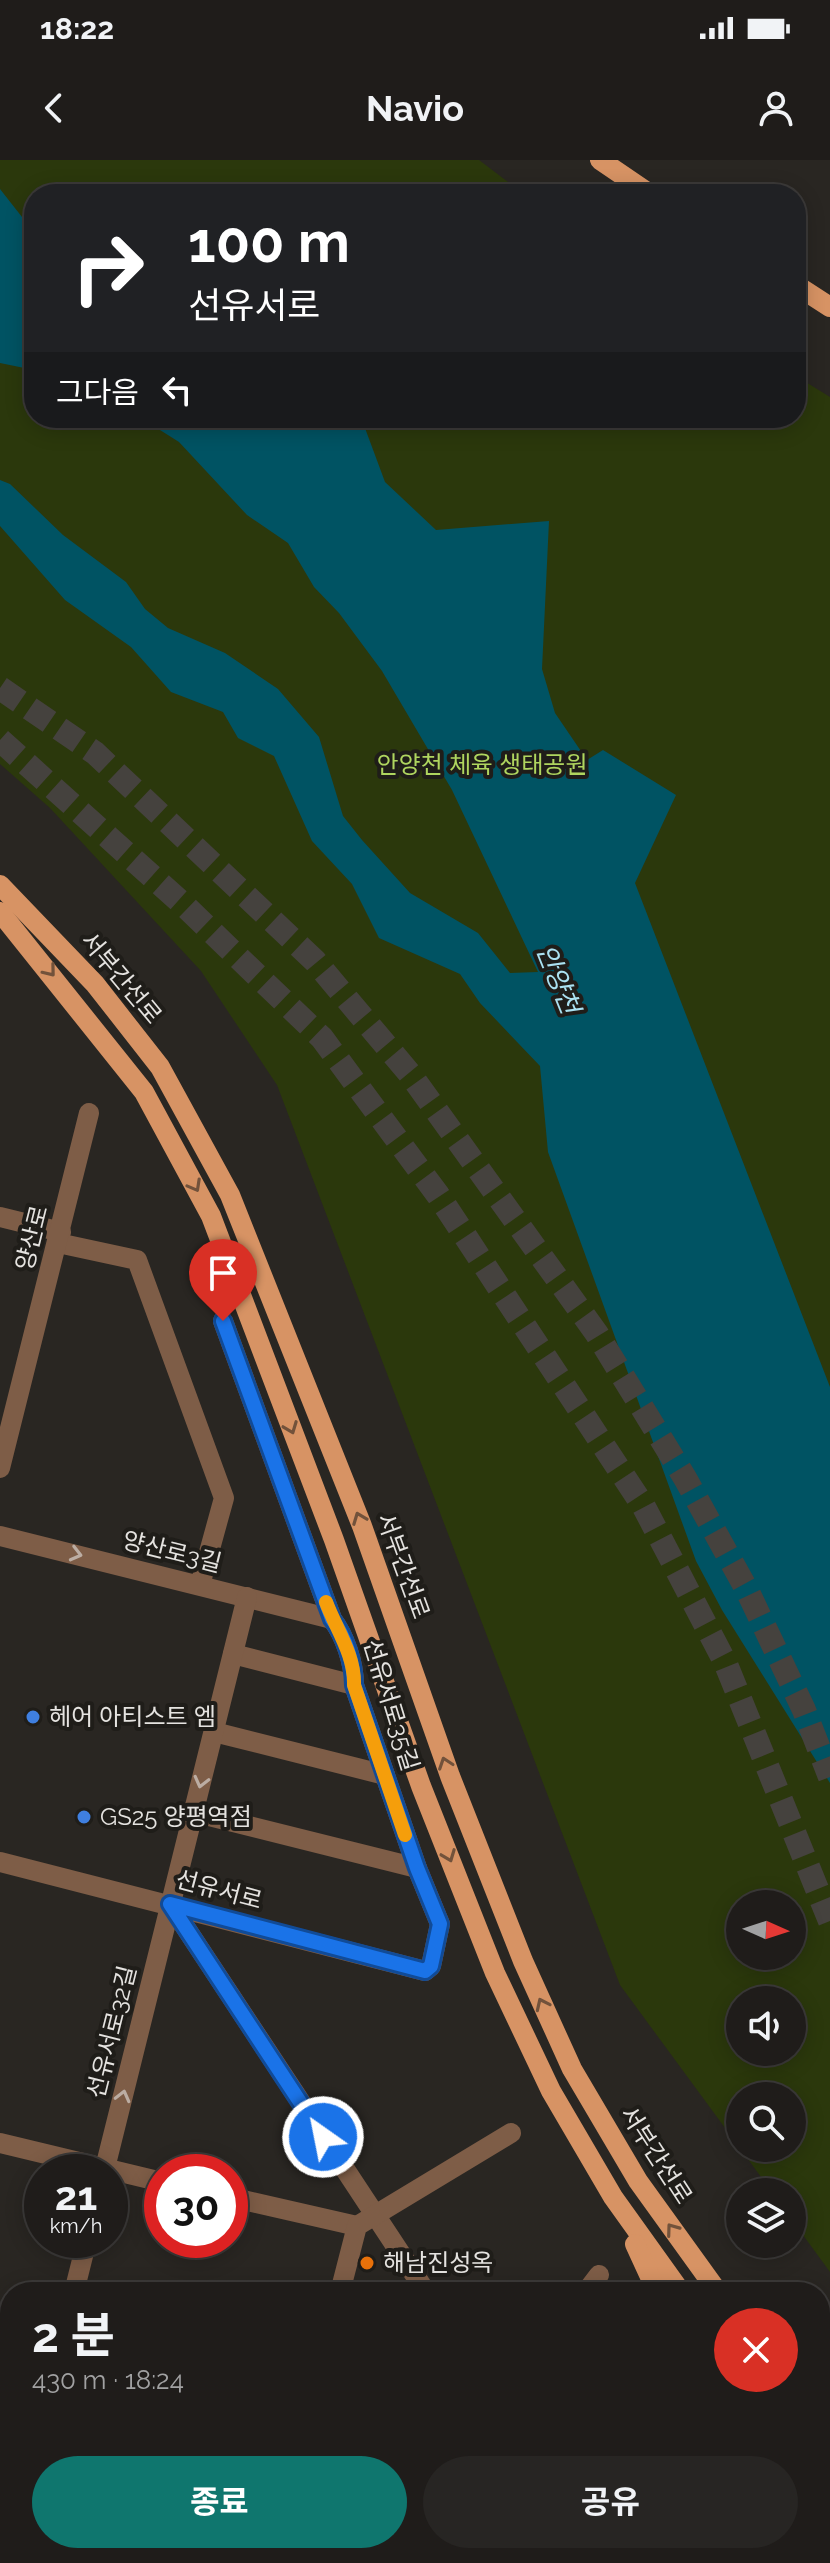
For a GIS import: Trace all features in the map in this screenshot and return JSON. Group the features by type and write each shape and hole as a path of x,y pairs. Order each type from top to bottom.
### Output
{"main road":[{"path":"600,160 635,184"},
{"path":"806,291 830,307"},
{"name":"서부간선로","path":"0,867 9,879 7,890 95,984 160,1067 230,1195 362,1526 450,1776 529,1975 572,2069 638,2181 711,2282"},
{"name":"서부간선로","path":"2,914 144,1092 211,1216 334,1540 421,1786 495,1973 551,2091 613,2197 674,2282"},
{"path":"613,2197 652,2282"}],"street":[{"name":"양산로","path":"0,1468 89,1113"},
{"path":"0,1217 137,1260 224,1498 200,1585"},
{"name":"선유서로35길","path":"223,1321 332,1619 340,1629 354,1673 354,1685 417,1868 440,1924 431,1966 425,1971"},
{"name":"양산로3길","path":"0,1536 332,1619"},
{"name":"선유서로32길","path":"108,2154 247,1597"},
{"path":"233,1654 354,1685"},
{"path":"214,1732 385,1775"},
{"path":"193,1812 417,1868"},
{"name":"선유서로","path":"0,1862 425,1971"},
{"path":"170,1904 366,2220 418,2282"},
{"path":"344,2282 366,2220 511,2133"},
{"path":"0,2143 41,2154"},
{"path":"248,2200 366,2220"},
{"path":"76,2282 82,2258"}],"green space":[{"name":"안양천 체육 생태공원","path":"0,160 479,160 511,184 24,184 24,428 806,428 806,382 830,397 830,2272 806,2239 806,2178 762,2178 750,2162 806,2162 806,2082 726,2082 726,2129 620,1985 277,1085 201,971 50,808 0,764"}],"water":[{"path":"0,189 24,218 24,368 0,363"},
{"name":"안양천","path":"157,428 365,428 385,482 436,530 549,521 542,669 555,713 587,760 603,750 676,795 635,883 830,1387 830,1783 722,1610 696,1561 548,1152 540,1066 480,1003 460,974 379,938 352,884 312,841 274,756 238,738 223,712 171,692 131,647 65,600 0,526 0,480 10,484 63,535 126,582 145,609 168,628 225,653 278,689 319,737 343,816 410,893 478,933 510,973 538,972 452,790 382,671 339,613 314,587 288,543 247,515 179,442"}],"tunnel":[{"path":"0,688 95,753 315,961 410,1074 597,1334 685,1478 747,1590 804,1710 830,1777"},
{"path":"0,740 185,906 322,1038 438,1195 644,1507 725,1662 830,1921"}],"slow traffic":[{"path":"326,1602 332,1619 340,1629 354,1673 354,1685 405,1835"}],"place":[{"name":"헤어 아티스트 엠","path":"33,1717"},
{"name":"GS25 양평역점","path":"84,1817"},
{"name":"해남진성옥","path":"367,2263"}],"route":[{"path":"223,1321 332,1619 340,1629 354,1673 354,1685 417,1868 440,1924 431,1966 425,1971 170,1904 323,2137"}]}
